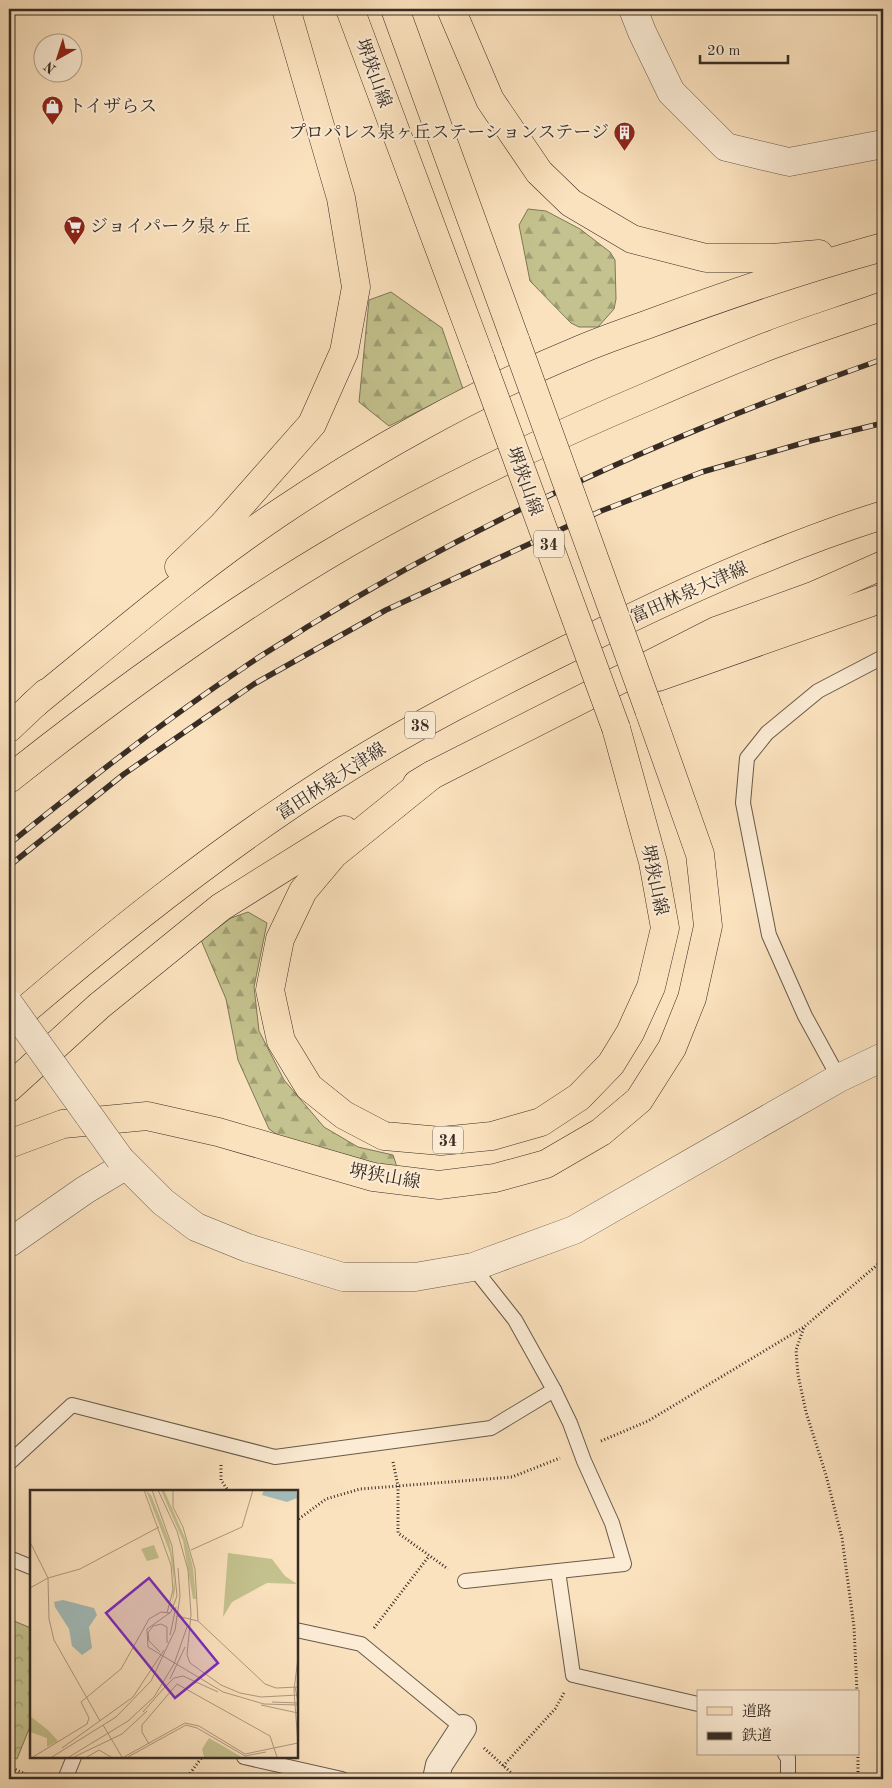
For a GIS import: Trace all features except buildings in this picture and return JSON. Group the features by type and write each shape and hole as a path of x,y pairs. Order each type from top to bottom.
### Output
{"main road":[{"path":"9,728 222,526 312,424 344,352 356,287 341,198 286,9"},
{"name":"堺狭山線","path":"350,9 616,728 653,862 665,928 651,987 630,1033 611,1064 579,1097 541,1122 492,1136 441,1141 384,1136 344,1115 309,1087 281,1041 270,990 280,939 303,891 334,854 432,774"},
{"name":"堺狭山線","path":"9,1144 63,1124 147,1116 218,1132 373,1177 439,1185 495,1178 546,1164 600,1132 639,1100 672,1048 692,998 708,926 700,854 395,9"},
{"path":"451,9 490,100 539,172 571,203 632,239 706,258 772,258 883,245"},
{"path":"33,705 183,582 278,514 375,453 474,399 577,351 701,304 883,245"},
{"path":"9,779 83,720 216,625 346,544 454,486 564,432 774,344 883,306"},
{"name":"富田林泉大津線","path":"9,1024 77,965 205,864 330,779 441,712 655,606 758,560 846,526 883,515"},
{"path":"9,1088 100,1006 221,907 432,774 716,632 813,596 883,565"},
{"path":"544,717 883,598"}],"street":[{"path":"633,9 671,92 726,147 789,162 883,144"},
{"path":"9,1004 123,1162 162,1202 196,1226 248,1248 343,1277 415,1277 473,1266 574,1230 839,1078 883,1057"},
{"path":"9,1243 123,1162"},
{"path":"436,1779 438,1765 463,1728"}],"lane":[{"path":"839,1078 805,1016 769,935 743,803 747,758 767,733 818,691 883,657"},
{"path":"465,1581 624,1564 612,1523 554,1390 515,1320 473,1266"},
{"path":"9,1463 72,1405 275,1457 491,1428 554,1390"},
{"path":"9,1558 30,1567"},
{"path":"558,1571 573,1675 697,1704"},
{"path":"298,1630 361,1644 463,1728"},
{"path":"786,1756 788,1779"},
{"path":"66,1779 74,1758"},
{"path":"248,1758 342,1779"}],"path":[{"path":"298,1520 326,1499 360,1488 512,1478 648,1421 804,1327 883,1260"},
{"path":"804,1327 796,1350 798,1375 806,1412 826,1475 842,1538 854,1627 857,1690"},
{"path":"398,1486 398,1533 465,1581"},
{"path":"361,1644 429,1555"},
{"path":"503,1766 556,1709 573,1675"},
{"path":"463,1728 518,1779"},
{"path":"858,1756 858,1779"},
{"path":"186,1779 201,1758"},
{"path":"9,1768 38,1779"}],"green space":[{"path":"528,209 546,211 580,229 610,252 615,260 616,299 614,309 598,327 579,327 571,323 530,281 519,225"},
{"path":"391,292 442,328 463,389 389,426 359,402 369,300"},
{"path":"248,912 267,923 254,987 259,1031 284,1080 324,1127 358,1147 393,1155 397,1167 352,1161 285,1140 269,1129 238,1060 226,999 201,940 231,918"},
{"path":"9,1619 30,1628 30,1726 17,1759 9,1756"}],"railway":[{"path":"9,844 124,753 183,710 267,652 376,586 516,511 588,477 734,415 883,359"},
{"path":"9,866 124,774 254,684 386,610 601,511 702,472 810,441 883,423"}],"place":[{"name":"トイザらス","path":"52,125"},
{"name":"プロパレス泉ヶ丘ステーションステージ","path":"625,151"},
{"name":"ジョイパーク泉ヶ丘","path":"74,245"}]}
